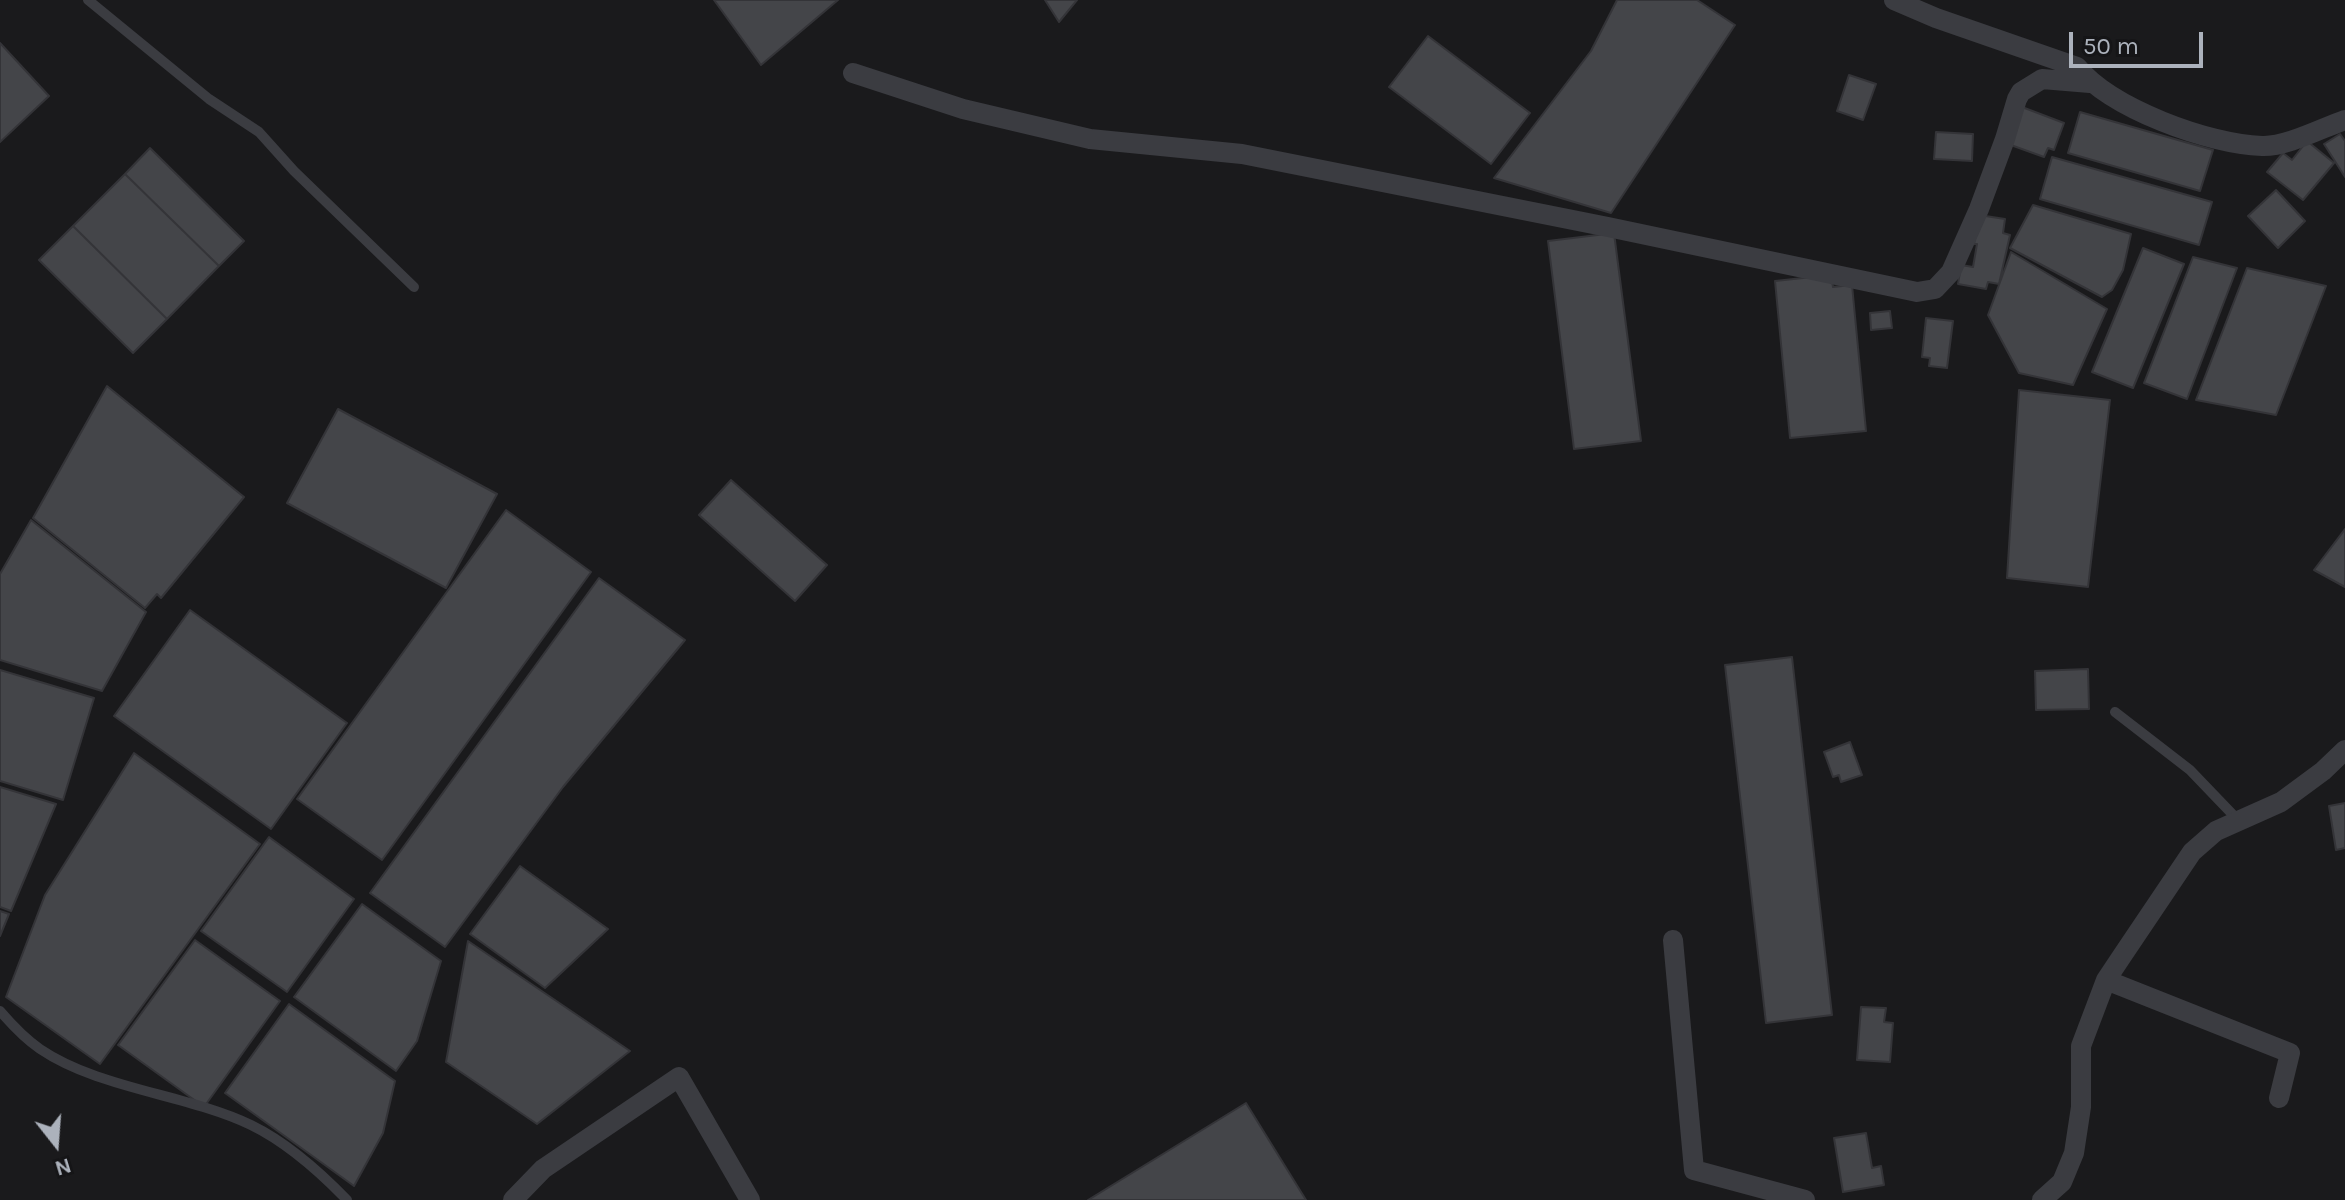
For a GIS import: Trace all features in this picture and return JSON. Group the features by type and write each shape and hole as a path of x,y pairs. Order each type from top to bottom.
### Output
{"street":[{"path":"1894,0 1936,18 2077,67 2090,83 2121,103 2152,118 2221,139 2264,147 2345,120"},
{"path":"853,73 963,109 1090,139 1242,154 1917,292 1935,289 1951,272 1979,209 2021,92 2042,79 2090,83"},
{"path":"2042,1200 2062,1182 2074,1153 2081,1107 2081,1046 2106,980 2192,852 2216,831 2237,819 2281,802 2323,771 2345,750"},
{"path":"1673,940 1694,1170 1805,1200"},
{"path":"2106,980 2290,1053 2279,1098"},
{"path":"513,1200 543,1169 679,1077 750,1200"}],"lane":[{"path":"88,0 209,99 259,132 294,171 414,287"},
{"path":"2115,712 2190,770 2237,819"},
{"path":"0,1011 20,1034 67,1064 252,1126 310,1163 347,1200"}],"building":[{"path":"714,0 838,0 761,65"},
{"path":"1045,0 1077,0 1059,22"},
{"path":"1617,0 1697,0 1735,25 1611,213 1494,178 1591,51"},
{"path":"1428,36 1530,113 1491,164 1389,87"},
{"path":"0,43 49,96 0,142"},
{"path":"1849,75 1876,84 1863,120 1837,111"},
{"path":"2022,107 2064,123 2054,150 2048,148 2044,157 2008,144"},
{"path":"2080,112 2213,150 2200,191 2068,153"},
{"path":"1936,132 1973,134 1972,161 1934,159"},
{"path":"2340,134 2345,141 2345,177 2324,144"},
{"path":"2307,141 2334,163 2303,200 2267,172 2283,153 2292,160"},
{"path":"150,148 244,241 219,266 125,174"},
{"path":"2052,157 2212,202 2199,245 2040,199"},
{"path":"125,174 219,266 167,319 73,226"},
{"path":"2276,190 2305,221 2278,248 2248,216"},
{"path":"2033,205 2131,234 2123,270 2112,290 2102,297 2010,248"},
{"path":"1979,215 2005,219 2003,233 2010,235 1999,284 1988,282 1986,289 1958,284 1961,265 1973,267"},
{"path":"73,226 167,319 133,353 39,260"},
{"path":"1614,233 1641,441 1574,449 1548,241"},
{"path":"2143,248 2184,264 2133,388 2092,372"},
{"path":"2011,252 2107,309 2073,385 2019,373 1988,315"},
{"path":"2193,257 2237,268 2187,399 2144,383"},
{"path":"2247,268 2326,286 2276,415 2196,400"},
{"path":"1831,275 1833,287 1852,285 1866,431 1790,438 1775,281"},
{"path":"1890,311 1892,328 1871,330 1870,313"},
{"path":"1926,318 1953,321 1947,368 1929,366 1930,358 1922,357"},
{"path":"107,386 244,497 161,598 157,594 145,608 33,518"},
{"path":"2019,390 2110,400 2088,587 2007,578"},
{"path":"338,409 497,494 446,588 287,503"},
{"path":"731,480 827,565 795,601 699,515"},
{"path":"506,510 591,572 382,860 297,799"},
{"path":"31,520 146,612 102,691 0,660 0,574"},
{"path":"2345,529 2345,587 2314,570"},
{"path":"599,578 685,640 563,787 445,947 370,893"},
{"path":"190,610 347,723 271,829 114,716"},
{"path":"1792,657 1832,1015 1766,1023 1725,665"},
{"path":"2088,669 2089,709 2036,710 2035,671"},
{"path":"0,670 94,698 63,800 0,781"},
{"path":"1850,742 1862,775 1841,782 1839,775 1833,777 1824,752"},
{"path":"134,753 260,844 100,1064 6,997 45,895"},
{"path":"0,787 56,804 11,911 0,907"},
{"path":"2345,803 2345,848 2336,850 2329,806"},
{"path":"269,837 354,899 287,992 201,931"},
{"path":"520,866 608,929 545,988 470,934"},
{"path":"362,904 441,961 417,1041 396,1071 294,997"},
{"path":"0,911 9,914 0,936"},
{"path":"195,940 280,1001 204,1107 118,1045"},
{"path":"468,941 630,1051 537,1124 446,1062"},
{"path":"289,1004 395,1081 383,1133 354,1186 225,1093"},
{"path":"1861,1007 1886,1008 1884,1022 1893,1023 1890,1062 1857,1060"},
{"path":"1246,1103 1306,1200 1088,1200"},
{"path":"1866,1133 1872,1168 1881,1166 1884,1185 1843,1192 1834,1138"}]}
